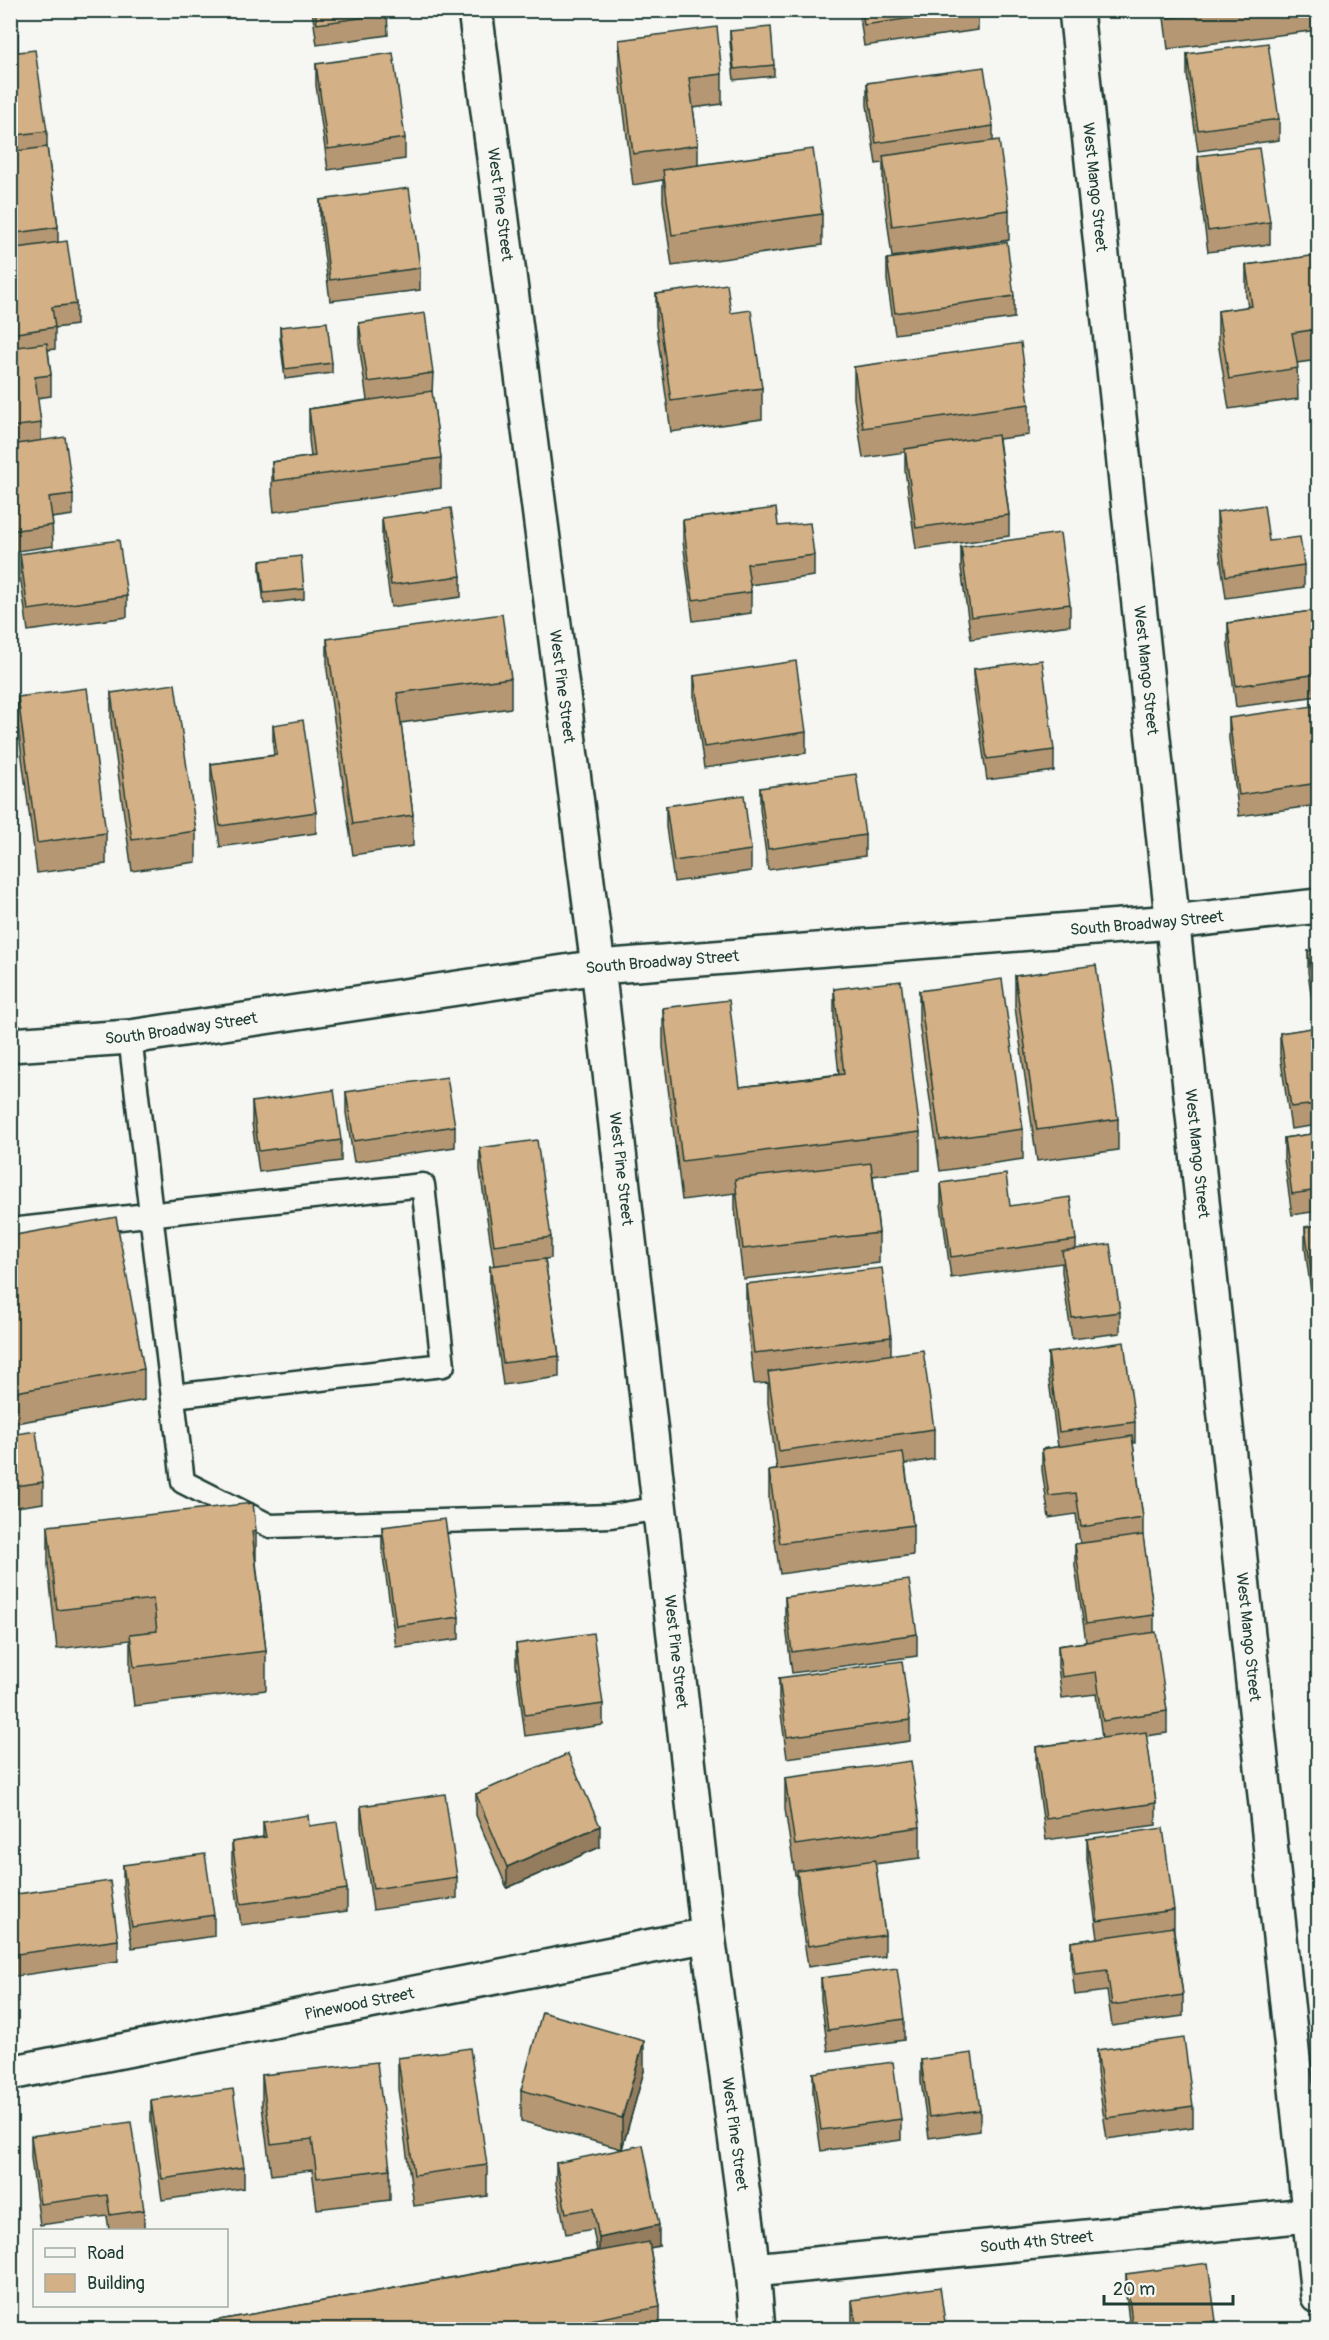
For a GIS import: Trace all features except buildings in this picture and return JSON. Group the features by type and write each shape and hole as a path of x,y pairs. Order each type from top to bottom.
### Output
{"street":[{"name":"West Pine Street","path":"475,10 598,967 708,1935 753,2270 758,2330"},
{"name":"West Mango Street","path":"1076,10 1172,922 1314,2215 1318,2296"},
{"name":"South Broadway Street","path":"10,1045 130,1037 598,967 1172,922 1318,906"},
{"name":"Pinewood Street","path":"10,2073 708,1935"},
{"name":"South 4th Street","path":"753,2270 1314,2215"}],"lane":[{"path":"130,1037 183,1482 270,1526 611,1516 661,1508"},
{"path":"10,1230 423,1185 443,1365 173,1396"}]}
